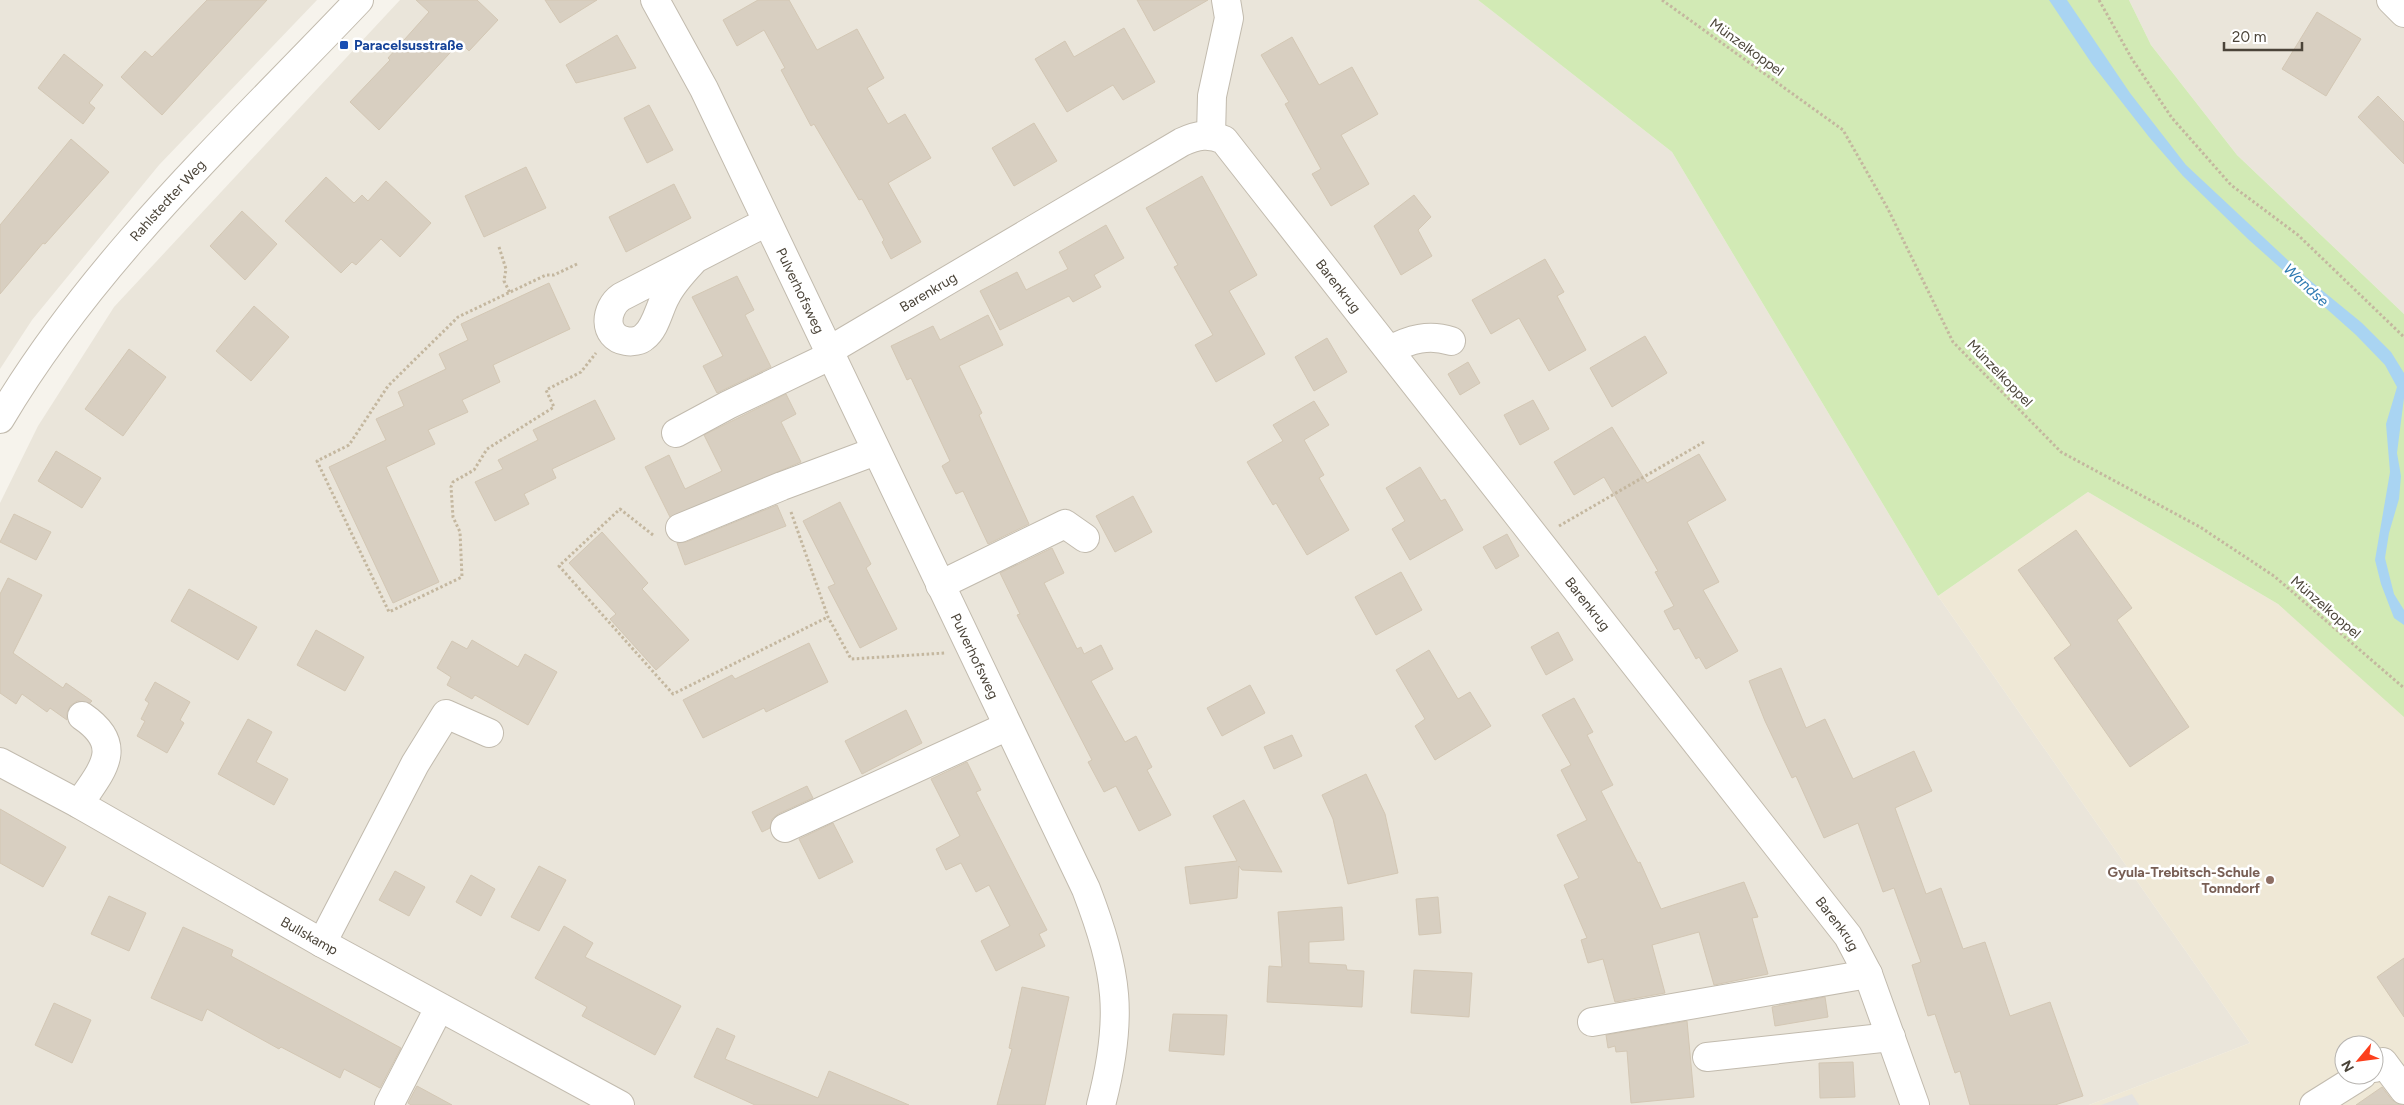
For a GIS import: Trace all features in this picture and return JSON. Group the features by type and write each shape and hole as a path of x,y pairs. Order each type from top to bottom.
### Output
{"street":[{"name":"Rahlstedter Weg","path":"0,419 33,366 81,301 164,203 359,0"},
{"name":"Pulverhofsweg","path":"655,0 704,89 1086,890 1103,934 1111,964 1116,1024 1111,1066 1101,1105"},
{"path":"1211,135 1212,96 1229,18 1226,0"},
{"path":"2391,0 2404,13"},
{"name":"Barenkrug","path":"676,433 831,353 1174,146 1192,137 1211,135 1224,140 1230,145 1838,922 1859,954 1868,974 1915,1105"},
{"path":"695,259 766,222"},
{"path":"1390,350 1412,340 1428,337 1451,341"},
{"path":"680,528 782,486 876,451"},
{"path":"940,585 1065,524 1085,538"},
{"path":"322,943 415,764 446,714 489,733"},
{"path":"78,804 100,772 107,759 108,750 96,726 82,716"},
{"path":"785,828 1008,726"},
{"name":"Bullskamp","path":"0,762 439,1008 620,1105"},
{"path":"1592,1022 1868,974"},
{"path":"389,1105 439,1008"},
{"path":"1707,1058 1891,1037"},
{"path":"2384,1063 2404,1090"},
{"path":"2314,1105 2346,1085"}],"path":[{"name":"Münzelkoppel","path":"1662,0 1843,130 1888,209 1953,342 2061,452 2200,528 2274,576 2404,688"},
{"path":"2099,0 2132,58 2172,118 2231,185 2298,235 2404,337"},
{"path":"499,248 506,269 504,281 510,293"},
{"path":"577,264 458,317 388,386 349,445 317,461 389,612 462,577 460,532 453,517 451,487 453,482 474,470 487,449 554,407 546,390 582,372 598,352"},
{"path":"1537,539 1704,442"},
{"path":"782,486 828,617 851,659 948,653"},
{"path":"680,528 658,539 620,509 559,566 673,694 828,617"}],"shaded area":[{"path":"0,0 317,0 159,165 32,320 0,369"},
{"path":"400,0 1478,0 1672,152 1938,596 2250,1043 2089,1105 0,1105 0,503 38,426 114,307"},
{"path":"2129,0 2404,0 2404,314 2237,155 2151,45"},
{"name":"Gyula-Trebitsch-Schule Tonndorf","path":"2088,492 2278,604 2404,716 2404,1105 2089,1105 2250,1043 1938,596"},
{"path":"2132,1094 2139,1105 2101,1105"}],"green space":[{"path":"1478,0 2129,0 2151,45 2237,155 2404,314 2404,717 2278,604 2088,492 1938,596 1672,152"}],"water":[{"name":"Wandse","path":"2049,0 2067,0 2130,93 2186,165 2307,278 2362,323 2391,352 2404,373 2404,398 2397,453 2401,476 2399,499 2389,533 2385,558 2394,594 2404,610 2404,625 2394,618 2381,584 2375,560 2390,472 2386,424 2397,387 2385,365 2356,335 2249,240 2183,176 2149,137 2092,64"}],"building":[{"path":"207,0 267,0 162,115 121,77 145,51 152,57"},
{"path":"416,0 477,0 498,20 469,51 460,42 379,130 350,102 390,60 388,58 429,12"},
{"path":"545,0 597,0 560,23"},
{"path":"758,0 789,0 817,50 857,29 884,78 867,88 888,124 905,114 931,158 888,183 921,242 891,259 882,242 884,240 862,199 859,200 814,124 811,126 781,70 785,68 764,30 737,46 723,20"},
{"path":"1137,0 1208,0 1154,31"},
{"path":"2317,12 2361,39 2326,96 2282,69"},
{"path":"1124,28 1155,82 1123,100 1113,85 1067,112 1035,59 1065,41 1074,57"},
{"path":"617,35 636,68 576,83 566,65"},
{"path":"1292,37 1319,85 1352,67 1378,114 1341,135 1369,184 1331,206 1312,174 1321,169 1285,104 1289,102 1261,55"},
{"path":"64,54 103,85 89,103 95,108 83,124 38,88"},
{"path":"2378,96 2404,122 2404,164 2358,117"},
{"path":"649,105 673,150 647,163 624,118"},
{"path":"1034,123 1057,161 1014,186 992,148"},
{"path":"71,139 109,172 45,244 43,243 0,294 0,225"},
{"path":"526,167 546,208 484,237 465,196"},
{"path":"1202,176 1257,275 1229,291 1265,354 1216,382 1195,345 1213,335 1174,267 1178,265 1146,208"},
{"path":"326,177 354,203 362,195 368,201 386,181 431,223 400,257 381,239 356,265 352,262 341,273 285,221"},
{"path":"674,184 691,218 626,252 609,217"},
{"path":"1414,195 1431,217 1418,230 1432,256 1401,275 1374,226"},
{"path":"242,211 277,244 245,280 210,246"},
{"path":"1106,225 1124,258 1094,275 1101,287 1073,302 1069,296 1000,330 980,291 1017,272 1026,290 1068,269 1059,252"},
{"path":"1545,259 1564,292 1557,296 1586,350 1549,371 1519,318 1491,334 1472,300"},
{"path":"737,276 754,310 745,315 771,367 717,393 703,366 723,356 692,297"},
{"path":"549,283 570,329 493,365 500,382 462,400 468,412 428,430 435,444 386,467 439,582 393,603 329,467 386,440 376,419 404,406 398,392 446,369 439,354 468,340 461,324"},
{"path":"254,306 289,337 251,381 216,351"},
{"path":"988,315 1003,345 959,366 982,413 979,415 1029,524 988,544 963,491 956,494 942,466 950,461 911,378 907,380 891,346 933,326 940,340"},
{"path":"1645,336 1667,373 1612,407 1590,368"},
{"path":"1327,338 1347,372 1314,391 1295,357"},
{"path":"129,349 166,377 123,436 85,409"},
{"path":"1468,362 1480,383 1460,395 1448,374"},
{"path":"786,394 796,414 781,422 801,462 670,517 645,467 669,455 685,489 722,471 704,435"},
{"path":"595,400 615,439 552,469 556,478 524,494 529,504 495,521 475,482 503,469 498,460 538,440 533,430"},
{"path":"1533,400 1549,429 1520,445 1504,415"},
{"path":"1314,401 1329,425 1304,440 1324,475 1319,478 1349,530 1307,555 1276,503 1273,505 1247,462 1283,441 1273,425"},
{"path":"1612,427 1647,483 1699,454 1726,500 1687,522 1719,582 1703,590 1738,651 1706,669 1699,657 1696,659 1679,628 1674,630 1664,611 1674,606 1655,572 1658,571 1604,477 1574,495 1554,462"},
{"path":"56,451 101,478 82,508 38,481"},
{"path":"1420,467 1441,501 1445,499 1463,530 1410,560 1392,529 1405,521 1386,488"},
{"path":"1133,496 1152,532 1115,552 1096,516"},
{"path":"840,502 871,564 866,568 897,629 860,648 828,587 835,584 803,521"},
{"path":"777,505 786,526 685,565 677,543 686,542"},
{"path":"14,514 51,532 36,560 0,542"},
{"path":"2076,530 2132,608 2117,620 2189,727 2130,767 2054,658 2071,645 2018,570"},
{"path":"602,532 648,583 642,589 689,640 656,670 610,619 616,614 569,563"},
{"path":"1507,534 1519,556 1496,569 1483,547"},
{"path":"1052,548 1064,573 1044,583 1077,649 1081,647 1084,654 1101,645 1113,669 1091,681 1125,742 1136,736 1152,767 1147,770 1171,815 1139,831 1116,786 1104,792 1088,762 1092,760 1017,615 1020,614 1000,573"},
{"path":"1401,572 1422,610 1376,635 1355,597"},
{"path":"8,578 42,595 13,653 63,688 66,683 92,701 90,703 77,701 70,706 67,720 50,708 47,712 22,694 16,704 0,693 0,594"},
{"path":"189,589 257,627 238,660 171,621"},
{"path":"316,630 364,657 345,691 297,665"},
{"path":"1558,632 1573,660 1546,675 1531,647"},
{"path":"472,640 518,667 525,654 557,672 528,725 475,695 472,699 447,685 451,677 437,668 452,641 467,649"},
{"path":"809,643 828,682 766,712 764,708 703,738 683,700 732,675 735,679"},
{"path":"1429,650 1458,699 1470,692 1491,726 1435,760 1415,726 1425,719 1396,670"},
{"path":"1781,668 1806,728 1825,719 1853,779 1914,751 1932,791 1895,808 1926,894 1941,888 1963,949 1985,942 2010,1016 2050,1002 2083,1096 2055,1105 1970,1105 1960,1071 1955,1073 1935,1014 1928,1016 1912,965 1921,962 1894,888 1883,892 1858,823 1824,838 1796,776 1792,778 1765,721 1749,681"},
{"path":"155,682 190,702 180,720 184,723 167,753 137,736 145,721 141,719 149,703 145,700"},
{"path":"1250,685 1265,713 1222,736 1207,708"},
{"path":"1574,698 1593,732 1587,735 1613,785 1601,791 1638,863 1640,862 1661,909 1744,882 1758,917 1752,918 1768,974 1714,985 1699,932 1652,945 1665,993 1615,1002 1603,959 1588,963 1581,940 1587,938 1564,885 1579,878 1557,835 1587,820 1561,770 1571,765 1542,715"},
{"path":"906,710 922,743 862,774 845,741"},
{"path":"248,719 272,732 256,762 288,779 274,805 218,774"},
{"path":"1292,735 1302,756 1274,769 1264,747"},
{"path":"967,762 981,790 976,792 1047,930 1039,934 1045,946 996,971 981,941 1010,926 989,885 976,892 961,863 946,870 936,849 960,836 931,779"},
{"path":"1366,774 1385,814 1398,873 1348,884 1333,819 1322,795"},
{"path":"807,786 813,798 778,814 772,819 770,828 762,832 752,812"},
{"path":"1244,800 1282,872 1242,870 1239,866 1237,898 1190,904 1185,867 1237,861 1213,816"},
{"path":"0,809 66,847 43,887 0,863"},
{"path":"833,823 853,862 819,879 799,839"},
{"path":"539,866 566,880 539,931 511,917"},
{"path":"395,871 425,887 409,916 379,900"},
{"path":"471,875 495,889 481,916 456,902"},
{"path":"109,896 146,913 129,951 91,934"},
{"path":"1438,897 1441,933 1419,935 1416,899"},
{"path":"1342,907 1344,940 1309,942 1309,963 1346,965 1347,970 1364,971 1362,1007 1267,1002 1269,966 1282,967 1278,912"},
{"path":"564,926 593,943 585,957 681,1006 655,1055 582,1016 587,1007 535,978"},
{"path":"183,927 233,950 231,956 401,1048 380,1088 344,1069 340,1078 281,1047 279,1049 207,1009 202,1021 151,998"},
{"path":"2404,958 2404,1017 2377,977"},
{"path":"1414,970 1472,973 1469,1017 1411,1013"},
{"path":"1022,987 1069,997 1045,1105 997,1105 1012,1049 1009,1048"},
{"path":"1825,997 1828,1017 1775,1026 1772,1007"},
{"path":"54,1003 91,1020 72,1063 35,1045"},
{"path":"1173,1014 1227,1015 1224,1055 1169,1051"},
{"path":"1687,1021 1694,1097 1631,1103 1627,1051 1616,1052 1615,1046 1608,1048 1606,1035"},
{"path":"717,1028 735,1036 725,1059 818,1098 829,1071 909,1105 755,1105 694,1077"},
{"path":"1853,1062 1855,1097 1820,1098 1819,1063"},
{"path":"417,1086 452,1105 411,1105 408,1103"},
{"path":"2382,1087 2392,1100 2402,1105 2356,1105"}],"place":[{"name":"Paracelsusstraße","path":"344,45"},
{"name":"Gyula-Trebitsch-Schule Tonndorf","path":"2270,880"}]}
